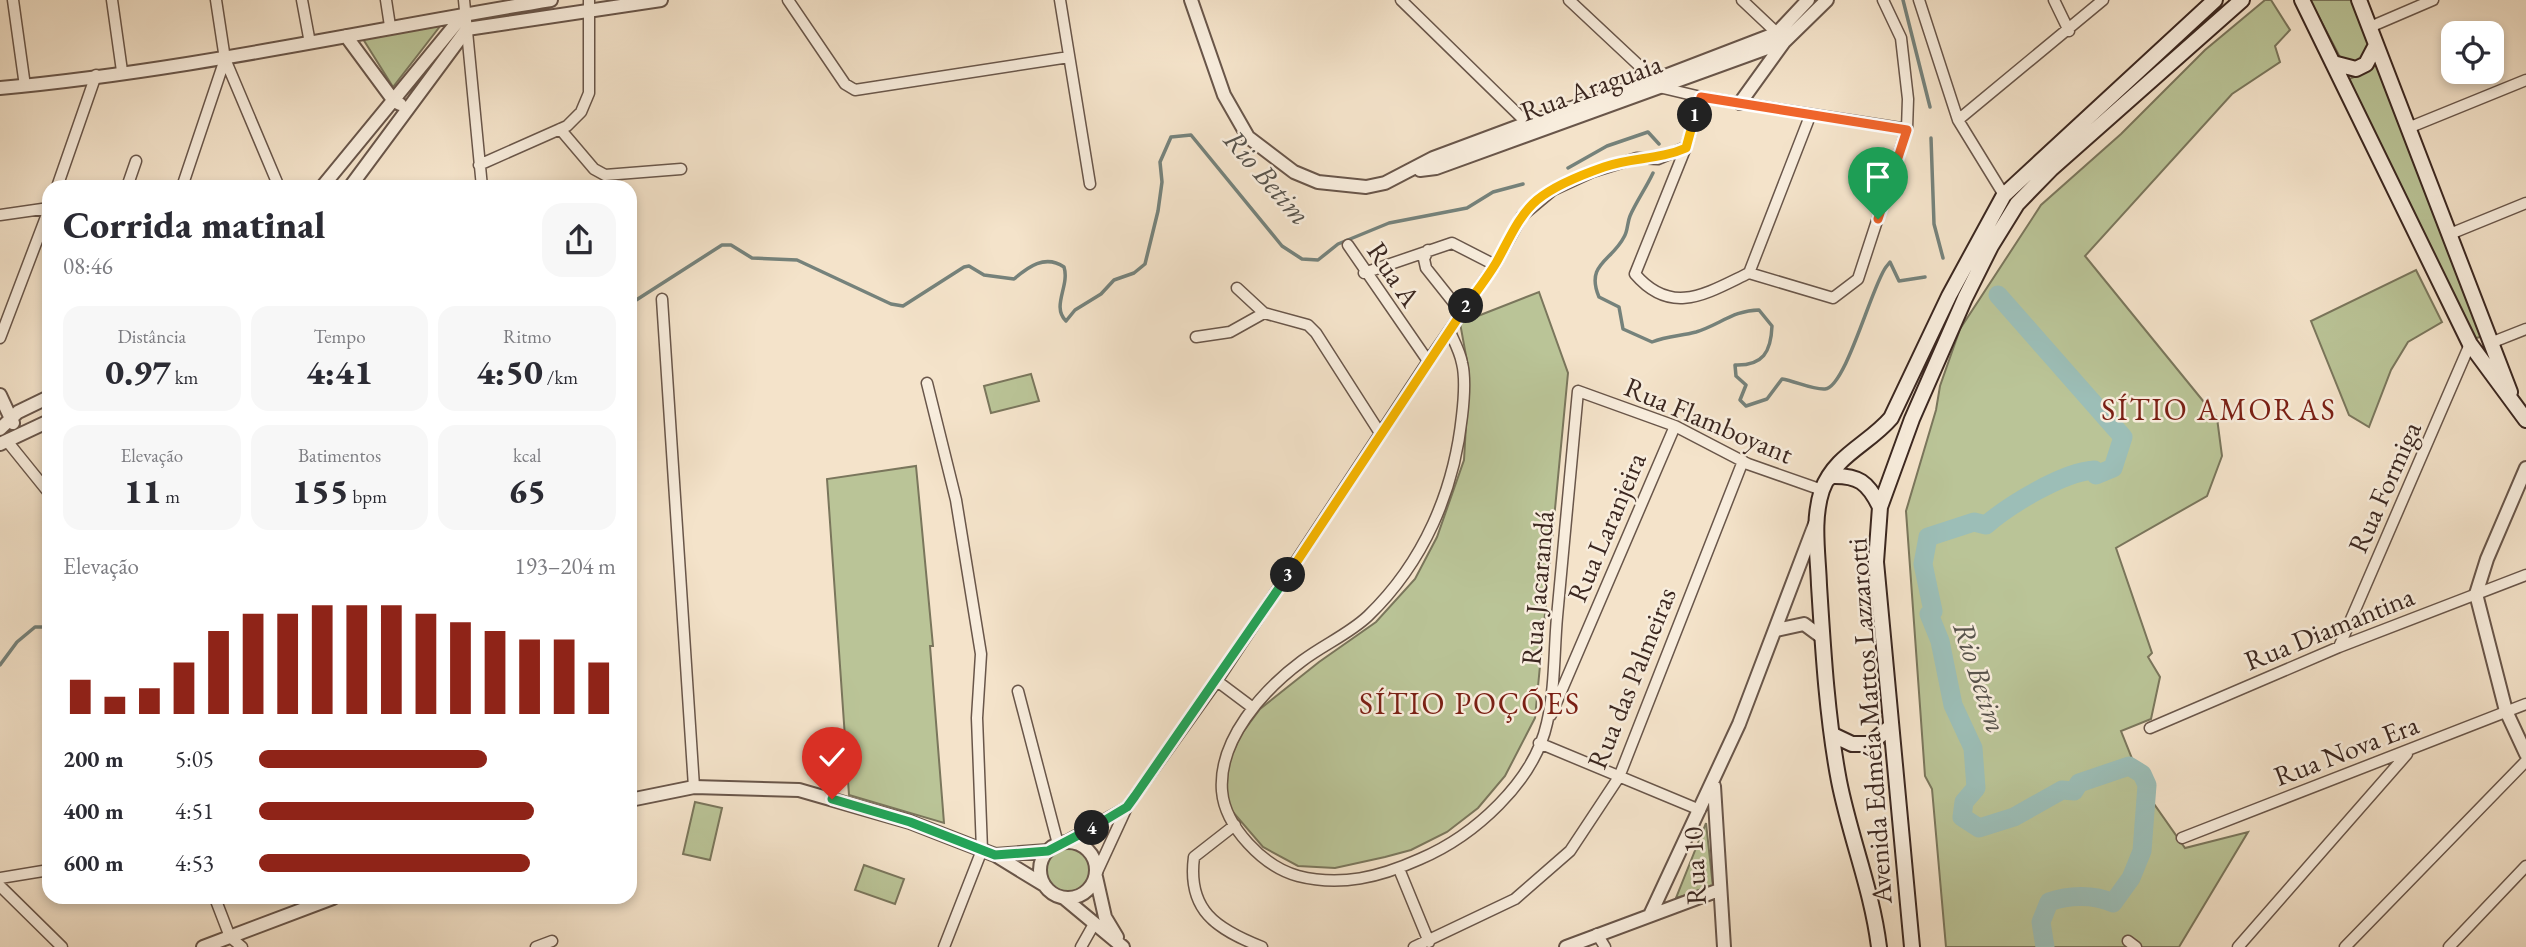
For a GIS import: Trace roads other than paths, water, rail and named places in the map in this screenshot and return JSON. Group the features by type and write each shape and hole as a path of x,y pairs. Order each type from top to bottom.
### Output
{"main road":[{"path":"1984,244 2004,195 2215,0"},
{"path":"1825,485 1837,463 1879,432 1891,418 1949,296 1984,244 2017,204 2051,169 2242,0"},
{"path":"2302,0 2470,344 2526,420"},
{"path":"2363,3 2376,45 2493,342 2515,406"},
{"path":"2333,63 2357,69 2366,64 2376,45"},
{"name":"Avenida Edméia Mattos Lazzarotti","path":"1912,947 1889,728 1876,562 1880,507 1912,419 1965,298 1984,244"},
{"path":"2470,344 2493,342"},
{"path":"1825,485 1831,476 1849,475 1860,479 1867,483 1880,507"},
{"name":"Avenida Edméia Mattos Lazzarotti","path":"1825,485 1817,518 1833,735 1839,782 1863,864 1879,947"},
{"path":"1833,735 1852,744 1870,744 1889,728"}],"street":[{"path":"13,0 25,86"},
{"path":"112,0 122,71"},
{"path":"216,0 225,59 276,180"},
{"path":"302,0 310,43"},
{"path":"386,0 390,26"},
{"path":"464,0 481,180"},
{"path":"0,88 225,59 390,26 551,0"},
{"path":"355,180 410,110 467,29 589,6 661,0"},
{"path":"788,0 845,84 855,90 1069,57"},
{"path":"1060,0 1090,184"},
{"name":"Rua Araguaia","path":"1191,0 1224,94 1248,137 1294,172 1318,182 1366,187 1412,172 1436,168 1780,38"},
{"path":"1401,0 1527,123"},
{"path":"1569,0 1658,84 1701,97 1907,130"},
{"path":"1742,0 1780,38"},
{"path":"1740,103 1780,38 1808,0"},
{"path":"1780,38 1827,0"},
{"path":"1701,97 1686,148 1635,274 1644,284 1672,299 1687,300 1749,273 1833,298 1858,279 1907,130 1908,99 1901,38 1883,0"},
{"path":"1919,0 1958,120 2004,195"},
{"path":"2054,0 2069,31"},
{"path":"1958,120 2069,31 2103,0"},
{"path":"2370,27 2433,0"},
{"path":"479,165 560,129 581,112 589,93 589,6"},
{"path":"328,180 464,14"},
{"path":"346,36 394,101 410,110"},
{"path":"184,180 225,59"},
{"path":"59,180 96,75"},
{"path":"2408,128 2526,80"},
{"name":"Rua Araguaia","path":"1412,172 1433,158 1527,123 1658,84"},
{"path":"1749,273 1810,116"},
{"path":"560,129 594,169 605,175 681,169"},
{"path":"1064,898 1086,892 1127,807 1217,681 1428,361 1495,265 1522,216 1553,190 1605,166 1637,158 1658,159 1686,148"},
{"path":"129,180 136,161"},
{"path":"2450,234 2526,203"},
{"path":"0,215 42,209"},
{"path":"0,338 42,227"},
{"path":"1364,273 1452,243 1495,265"},
{"name":"Rua A","path":"1348,245 1364,273 1428,361"},
{"path":"1428,250 1424,259 1426,268 1461,312"},
{"path":"1237,288 1264,313 1308,325 1316,333 1380,433"},
{"path":"662,299 694,787"},
{"path":"1196,337 1230,332 1264,313"},
{"path":"2493,342 2526,329"},
{"name":"Rua Jacarandá","path":"1450,332 1462,363 1464,397 1458,449 1443,505 1419,554 1367,617 1300,662 1253,708 1233,740 1220,772 1223,806 1254,848 1278,868 1296,875 1348,882 1399,869 1445,848 1475,826 1516,787 1547,723 1578,391"},
{"name":"Rua Formiga","path":"2339,646 2470,344"},
{"path":"927,383 956,500 981,653 977,718 988,853 944,947"},
{"name":"Rua Flamboyant","path":"1578,391 1675,426 1743,461 1825,485"},
{"path":"0,395 11,418 8,440 42,484"},
{"path":"0,429 11,418 42,401"},
{"path":"8,440 42,424"},
{"name":"Rua Laranjeira","path":"1547,723 1675,426"},
{"name":"Rua das Palmeiras","path":"1414,947 1515,899 1570,850 1619,776 1743,461"},
{"path":"2526,468 2487,559 2476,594 2506,711 2526,754"},
{"path":"1651,913 1714,783 1776,630 1817,518"},
{"name":"Rua Diamantina","path":"2150,728 2339,646 2526,575"},
{"path":"1776,630 1804,624 1824,638"},
{"path":"1217,681 1253,708"},
{"path":"1018,691 1057,846"},
{"name":"Rua Nova Era","path":"2182,838 2526,704"},
{"path":"1539,743 1700,810"},
{"path":"2238,947 2410,751"},
{"path":"2346,947 2526,761"},
{"name":"Rua 10","path":"1714,783 1724,947"},
{"path":"637,799 694,787 799,790 910,822 988,853 1044,885 1054,895 1064,898 1123,947"},
{"path":"1044,885 1041,866 1057,846 1127,807"},
{"path":"1235,825 1194,857 1192,878 1196,901 1207,916 1262,947"},
{"path":"988,853 1057,846 1087,849 1096,863 1100,903 1108,923 1123,947"},
{"path":"2449,947 2526,866"},
{"path":"1399,869 1429,942"},
{"path":"0,878 42,871"},
{"path":"0,886 62,947"},
{"path":"1566,947 1651,913 1719,890"},
{"path":"1081,947 1094,924 1100,903"},
{"path":"217,904 230,937 242,947"},
{"path":"203,947 317,904"},
{"path":"1597,934 1605,947"},
{"path":"536,947 552,941"}],"waterway":[{"path":"1903,0 1930,107"},
{"name":"Rio Betim","path":"1568,168 1607,146 1648,132 1659,144"},
{"name":"Rio Betim","path":"637,300 722,245 731,245 752,258 797,260 891,304 903,306 964,267 969,266 984,275 1014,279 1037,264 1057,263 1064,267 1065,281 1060,309 1066,321 1075,310 1101,294 1114,280 1134,273 1145,264 1158,211 1162,182 1160,162 1171,137 1191,135 1282,246 1302,259 1318,260 1338,244 1389,223 1467,208 1493,192 1523,184"},
{"path":"1931,138 1934,224 1943,258"},
{"name":"Rio Betim","path":"1653,173 1630,216 1624,237 1598,270 1595,277 1599,297 1619,307 1623,329 1652,342 1696,332 1734,315 1759,310 1772,326 1767,350 1759,360 1735,365 1736,376 1746,385 1740,400 1746,406 1767,399 1782,379 1820,389 1833,384 1850,354 1880,277 1890,262 1899,281 1925,277"},
{"name":"Rio Betim","path":"1998,295 2123,437 2113,468 2096,475 2094,470 2081,472 2052,483 2022,499 1986,525 1974,522 1928,537 1923,564 1933,611 1929,614 1940,641 1953,705 1973,748 1976,788 1964,802 1962,817 1979,828 2014,817 2062,790 2074,791 2079,783 2129,766 2142,774 2147,785 2142,851 2131,878 2113,903 2081,896 2049,902 2041,922 2045,947"},
{"name":"Rio Betim","path":"0,665 17,642 35,627 42,627"}],"district":[{"name":"SÍTIO AMORAS","path":"2219,410"},
{"name":"SÍTIO POÇÕES","path":"1470,704"}]}
